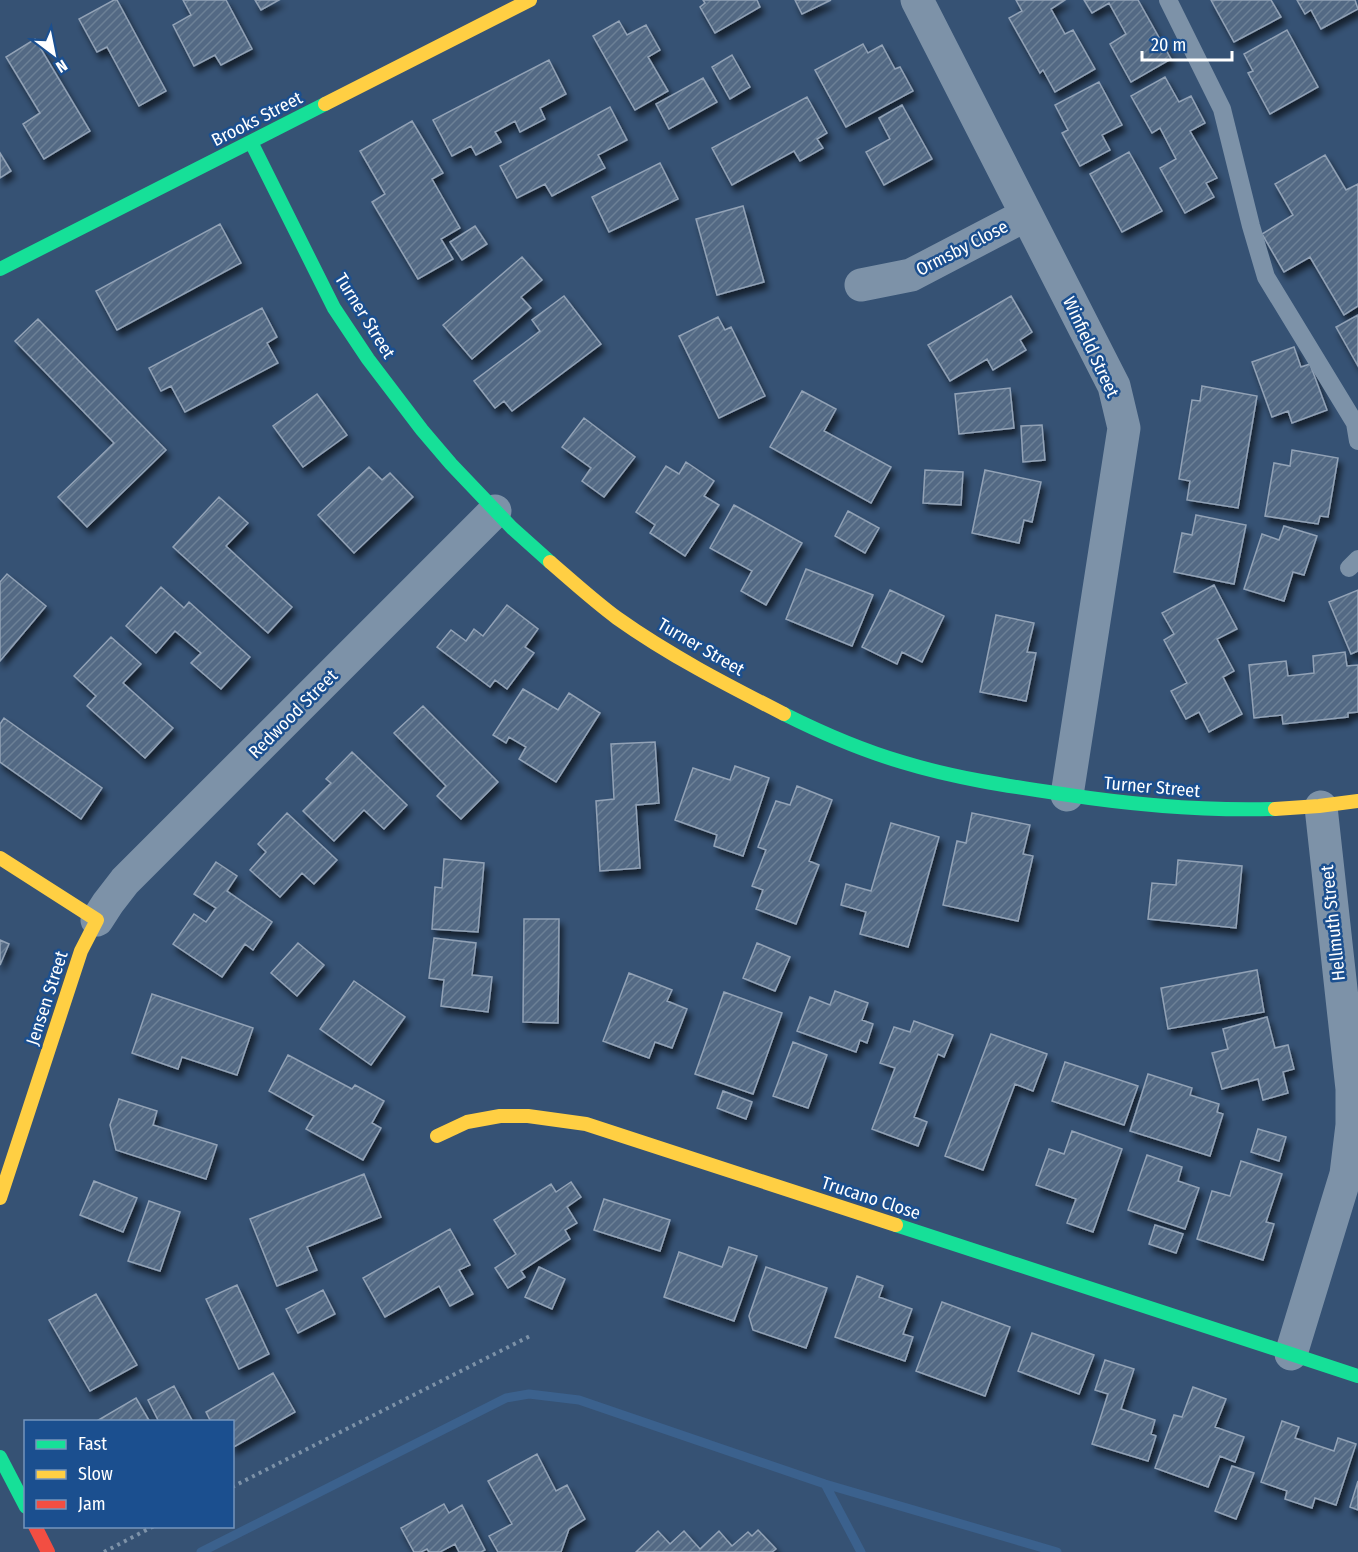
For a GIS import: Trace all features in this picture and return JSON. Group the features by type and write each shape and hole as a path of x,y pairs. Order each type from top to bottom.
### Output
{"street":[{"name":"Brooks Street","path":"0,269 530,0"},
{"name":"Winfield Street","path":"917,0 1114,386 1124,428 1067,795"},
{"name":"Turner Street","path":"251,142 340,319 393,395 449,462 551,565 620,620 681,659 812,728 881,756 939,773 993,784 1126,804 1192,809 1263,811 1321,807 1358,801"},
{"name":"Ormsby Close","path":"861,285 911,275 1026,215"},
{"name":"Redwood Street","path":"97,920 125,881 495,511"},
{"name":"Hellmuth Street","path":"1292,1354 1346,1174 1352,1125 1352,1089 1321,807"},
{"path":"0,858 97,920"},
{"name":"Jensen Street","path":"0,1198 81,951 97,920"},
{"name":"Trucano Close","path":"437,1136 469,1121 502,1116 536,1116 586,1124 1358,1376"},
{"path":"0,1457 24,1503"},
{"path":"36,1528 48,1552"}],"lane":[{"path":"1168,0 1222,109 1266,277 1355,423 1358,441"}],"path":[{"path":"234,1486 532,1335"},
{"path":"104,1552 152,1528"}],"building":[{"path":"117,0 166,91 139,106 107,47 97,52 79,19"},
{"path":"183,0 226,0 252,49 221,65 215,55 194,66 173,25 191,15"},
{"path":"255,0 279,0 261,10"},
{"path":"703,0 757,0 760,7 715,33 700,7 705,3"},
{"path":"795,0 831,0 802,14"},
{"path":"1016,0 1065,0 1051,9 1065,34 1073,30 1095,69 1055,92 1043,70 1040,73 1009,18 1022,11"},
{"path":"1084,0 1138,0 1171,59 1131,82 1110,44 1126,34 1109,3 1092,13"},
{"path":"1211,0 1271,0 1281,17 1234,42"},
{"path":"1297,0 1355,0 1358,9 1321,29 1311,10 1305,14"},
{"path":"619,21 627,35 646,25 660,50 648,57 668,91 635,110 593,36"},
{"path":"1287,30 1318,87 1270,114 1248,73 1253,71 1244,54"},
{"path":"35,39 90,131 44,159 23,124 40,113 6,57"},
{"path":"863,44 868,53 882,45 895,69 900,67 913,91 846,127 815,70"},
{"path":"732,55 750,87 730,99 712,67"},
{"path":"549,60 566,94 540,108 545,119 520,132 515,121 495,132 501,142 476,155 471,146 452,156 433,120"},
{"path":"1165,77 1179,102 1191,96 1205,123 1190,131 1217,178 1206,183 1214,197 1185,213 1160,168 1176,159 1160,128 1152,133 1131,96"},
{"path":"703,78 717,102 669,129 656,104"},
{"path":"1099,82 1122,125 1102,135 1110,150 1080,166 1062,133 1068,130 1055,105"},
{"path":"807,97 827,133 817,139 823,148 800,161 794,151 732,185 712,148"},
{"path":"902,105 932,159 884,185 866,152 890,139 879,118"},
{"path":"610,107 627,140 598,155 605,168 552,196 545,184 517,198 500,166"},
{"path":"412,121 443,173 432,179 460,228 441,239 453,259 418,279 372,202 385,194 360,151"},
{"path":"1129,152 1162,211 1122,232 1090,174"},
{"path":"0,153 11,171 0,178"},
{"path":"1325,155 1346,190 1358,184 1358,306 1344,315 1310,257 1284,272 1262,234 1293,215 1275,184"},
{"path":"660,163 678,199 609,232 592,197"},
{"path":"743,206 764,282 717,295 696,219"},
{"path":"220,224 241,263 117,330 96,291"},
{"path":"475,226 487,244 462,260 450,242"},
{"path":"522,257 542,280 521,297 531,308 472,359 443,325"},
{"path":"564,296 601,344 512,411 504,401 495,408 474,381 540,331 532,320"},
{"path":"1011,296 1032,332 1020,340 1026,350 993,370 987,359 950,381 928,345"},
{"path":"262,308 277,337 267,343 278,363 185,412 171,386 161,391 149,368"},
{"path":"1358,315 1358,366 1336,327"},
{"path":"718,317 725,330 731,327 765,396 719,418 679,336"},
{"path":"38,319 166,450 87,527 58,497 114,443 15,341"},
{"path":"1294,347 1301,367 1310,364 1327,410 1292,423 1288,411 1272,417 1252,362"},
{"path":"1202,386 1257,396 1238,508 1187,500 1190,481 1179,479 1192,400 1200,401"},
{"path":"1010,388 1014,428 959,434 955,394"},
{"path":"802,391 836,409 824,431 891,467 871,503 770,447"},
{"path":"317,394 347,435 303,467 273,426"},
{"path":"584,418 635,457 604,497 582,481 591,468 562,447"},
{"path":"1042,425 1045,460 1023,462 1021,426"},
{"path":"1292,450 1338,458 1328,517 1320,516 1318,524 1265,516 1274,463 1290,466"},
{"path":"686,462 714,481 704,496 719,505 685,556 650,533 655,525 636,512 666,466 679,474"},
{"path":"369,467 382,480 390,473 413,497 354,553 318,515"},
{"path":"925,470 963,472 961,505 923,503"},
{"path":"985,470 1041,482 1032,522 1024,520 1019,543 972,533"},
{"path":"219,497 248,523 226,546 292,607 268,633 173,547"},
{"path":"734,505 802,543 766,605 741,591 752,571 710,548"},
{"path":"848,511 879,528 865,553 835,536"},
{"path":"1196,515 1246,525 1234,584 1174,572 1182,533 1192,535"},
{"path":"1284,526 1317,536 1304,575 1293,572 1284,601 1244,589 1262,534 1279,540"},
{"path":"806,569 873,595 852,646 786,619"},
{"path":"7,574 46,606 0,661 0,582"},
{"path":"1214,585 1237,629 1217,639 1234,671 1223,677 1242,714 1209,732 1199,712 1186,719 1171,691 1187,683 1164,640 1174,634 1162,613"},
{"path":"161,587 184,608 189,602 250,657 221,689 191,663 201,653 175,631 156,653 126,626"},
{"path":"890,590 944,616 922,662 902,652 897,664 862,647"},
{"path":"1358,590 1358,651 1351,654 1329,602"},
{"path":"507,605 538,629 525,647 534,653 507,689 495,680 490,687 437,647 451,630 466,641 474,629 483,636"},
{"path":"996,615 1034,623 1027,652 1036,653 1026,701 980,692"},
{"path":"111,637 141,664 123,683 173,728 145,758 87,706 96,696 74,676"},
{"path":"1345,652 1347,666 1358,665 1358,712 1348,713 1348,717 1283,724 1282,715 1254,718 1249,665 1286,661 1288,676 1314,673 1313,656"},
{"path":"523,689 558,710 569,693 600,713 556,782 519,759 526,747 509,737 506,743 493,735"},
{"path":"423,706 498,782 461,819 437,796 446,786 394,733"},
{"path":"4,718 102,788 81,819 0,762 0,724"},
{"path":"655,742 659,803 636,805 640,868 600,871 596,801 614,799 611,744"},
{"path":"352,752 407,805 384,829 364,810 334,841 303,811 331,783 326,779"},
{"path":"735,766 769,778 743,856 714,846 717,835 675,820 693,768 730,780"},
{"path":"797,786 832,800 809,861 819,865 796,924 756,909 763,890 752,886 766,850 758,847 776,801 790,805"},
{"path":"287,813 337,860 314,884 302,873 280,897 250,870 266,852 258,844"},
{"path":"972,813 1030,825 1023,854 1033,856 1018,921 943,905 957,841 966,843"},
{"path":"891,823 939,837 908,947 860,934 866,912 841,905 846,884 871,891"},
{"path":"444,859 484,863 478,932 432,929 435,887 442,888"},
{"path":"1178,860 1242,866 1236,928 1148,919 1152,883 1176,885"},
{"path":"216,862 237,876 227,891 272,922 253,950 245,944 222,977 173,944 194,914 206,922 216,908 194,894"},
{"path":"524,919 559,919 558,1023 523,1022"},
{"path":"434,938 476,943 472,975 492,977 488,1012 441,1006 444,980 429,978"},
{"path":"0,940 9,944 0,965"},
{"path":"298,943 324,965 297,996 271,973"},
{"path":"757,943 790,957 775,991 743,978"},
{"path":"1257,970 1264,1012 1168,1029 1161,988"},
{"path":"629,973 672,990 667,1001 687,1009 672,1048 655,1042 649,1058 603,1041"},
{"path":"354,981 405,1017 371,1065 320,1029"},
{"path":"835,991 868,1003 862,1020 873,1024 867,1043 860,1040 856,1052 797,1031 810,997 830,1005"},
{"path":"724,992 782,1013 753,1094 695,1074"},
{"path":"152,994 253,1028 237,1075 182,1057 178,1069 132,1053"},
{"path":"1267,1017 1275,1048 1288,1045 1294,1069 1283,1072 1288,1093 1263,1100 1258,1079 1222,1089 1212,1053 1228,1049 1223,1029"},
{"path":"914,1021 953,1035 944,1057 938,1054 914,1117 927,1122 918,1146 872,1129 895,1068 880,1063 894,1027 910,1032"},
{"path":"991,1034 1047,1054 1033,1091 1015,1084 983,1170 945,1156"},
{"path":"793,1042 827,1055 808,1108 773,1096"},
{"path":"288,1055 352,1089 355,1085 384,1101 372,1123 381,1128 363,1160 306,1129 314,1116 269,1091"},
{"path":"1065,1062 1138,1086 1124,1125 1052,1101"},
{"path":"1148,1074 1192,1088 1190,1095 1219,1104 1217,1112 1223,1114 1210,1156 1130,1131"},
{"path":"723,1091 752,1102 746,1119 717,1108"},
{"path":"119,1099 157,1111 153,1125 217,1145 206,1179 116,1150 110,1125"},
{"path":"1258,1129 1286,1137 1279,1161 1251,1152"},
{"path":"1072,1131 1122,1149 1093,1232 1067,1223 1076,1199 1036,1185 1049,1149 1064,1154"},
{"path":"1147,1155 1182,1167 1178,1181 1199,1188 1185,1229 1128,1210"},
{"path":"1241,1161 1282,1174 1266,1222 1274,1224 1263,1260 1197,1239 1212,1191 1230,1196"},
{"path":"364,1174 381,1217 307,1247 317,1270 277,1286 250,1219"},
{"path":"94,1181 137,1198 123,1232 80,1215"},
{"path":"571,1182 581,1197 567,1207 577,1223 565,1230 570,1239 521,1271 525,1277 508,1288 495,1268 516,1254 494,1220 551,1184 556,1192"},
{"path":"604,1199 670,1220 660,1251 594,1230"},
{"path":"149,1201 180,1212 160,1271 128,1261"},
{"path":"1155,1225 1183,1234 1176,1253 1149,1244"},
{"path":"450,1229 470,1265 459,1270 473,1294 450,1306 439,1286 385,1317 363,1278"},
{"path":"729,1247 757,1256 734,1321 664,1297 679,1252 722,1267"},
{"path":"539,1267 565,1279 552,1309 525,1297"},
{"path":"766,1267 827,1288 806,1348 753,1330 749,1316"},
{"path":"857,1276 883,1286 879,1297 912,1309 903,1334 913,1337 905,1361 835,1337"},
{"path":"237,1285 269,1354 239,1369 206,1299"},
{"path":"323,1290 335,1314 298,1333 286,1309"},
{"path":"96,1294 137,1365 90,1391 49,1320"},
{"path":"942,1302 1010,1327 985,1396 916,1371"},
{"path":"1032,1333 1094,1355 1079,1394 1018,1371"},
{"path":"1105,1360 1134,1369 1121,1409 1155,1420 1151,1434 1156,1436 1148,1461 1092,1444 1108,1394 1095,1390"},
{"path":"273,1373 295,1412 234,1447 234,1420 210,1420 206,1412"},
{"path":"174,1386 192,1420 158,1420 148,1400"},
{"path":"1193,1387 1226,1399 1215,1427 1244,1437 1235,1462 1220,1456 1208,1487 1155,1468 1174,1415 1182,1417"},
{"path":"136,1398 149,1420 98,1420"},
{"path":"1282,1421 1299,1427 1295,1438 1334,1451 1338,1438 1356,1444 1336,1505 1315,1498 1312,1508 1285,1499 1287,1491 1261,1482"},
{"path":"537,1454 556,1491 567,1485 585,1519 569,1529 561,1552 498,1552 489,1536 512,1524 488,1481"},
{"path":"1232,1466 1254,1473 1236,1519 1215,1511"},
{"path":"1358,1481 1358,1510 1350,1507"},
{"path":"444,1504 449,1513 462,1505 485,1550 459,1552 455,1544 440,1552 429,1552 427,1549 414,1552 401,1528"},
{"path":"758,1530 776,1549 772,1552 636,1552 658,1531 670,1544 684,1531 700,1549 719,1531 732,1546 748,1532 752,1536"}],"waterway":[{"path":"201,1552 506,1398 529,1394 579,1400 825,1484 1057,1552"},
{"path":"825,1484 861,1552"}],"traffic: fast":[{"path":"0,269 325,104"},
{"path":"251,142 334,308 368,359 451,464 512,528 550,562"},
{"path":"784,714 842,741 887,757 941,773 981,781 1142,804 1195,808 1275,809"},
{"path":"896,1225 1358,1376"},
{"path":"0,1457 24,1503"}],"traffic: slow":[{"path":"325,104 530,0"},
{"path":"550,562 600,605 657,645 784,714"},
{"path":"1275,809 1358,801"},
{"path":"0,858 97,920 81,951 0,1198"},
{"path":"437,1136 467,1122 500,1116 528,1116 586,1124 896,1225"}],"traffic: jam":[{"path":"36,1528 48,1552"}]}
